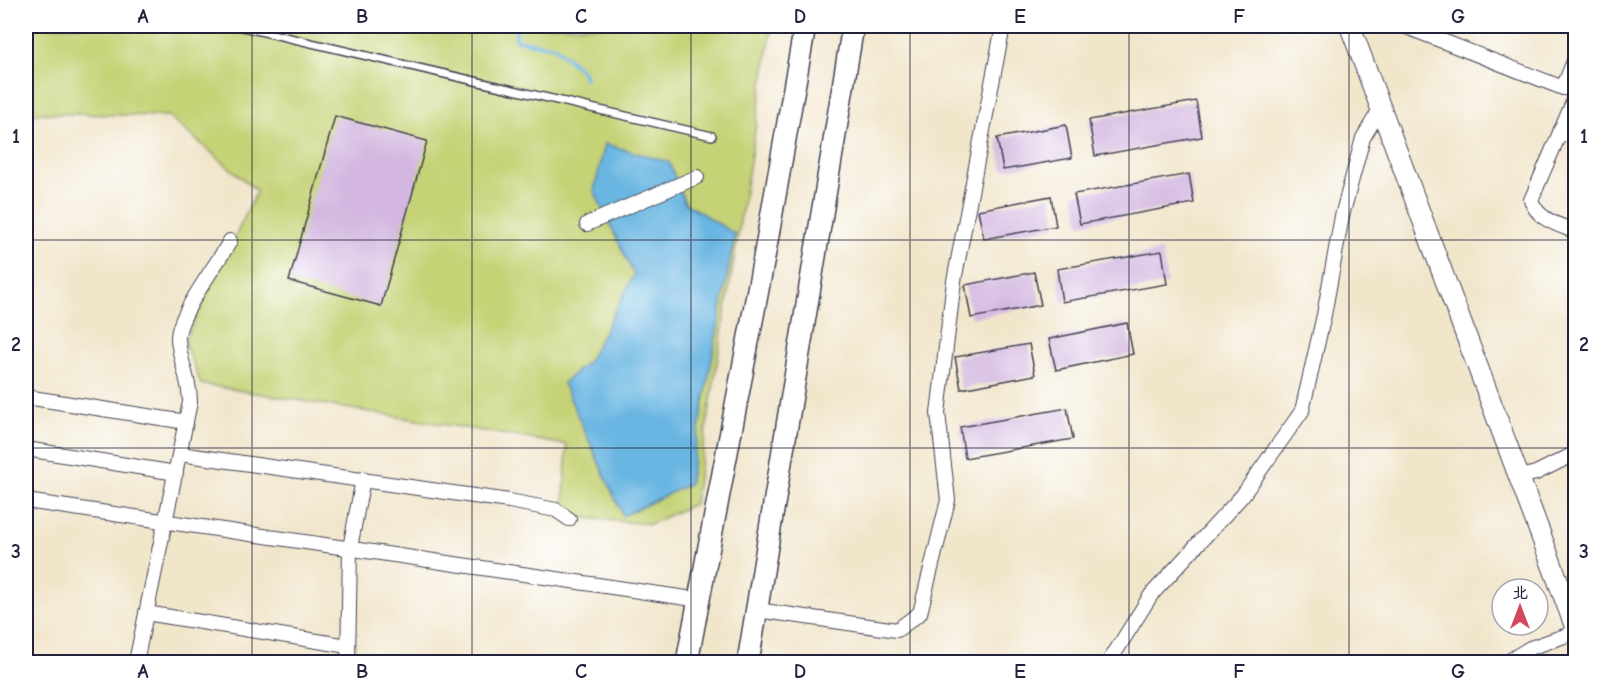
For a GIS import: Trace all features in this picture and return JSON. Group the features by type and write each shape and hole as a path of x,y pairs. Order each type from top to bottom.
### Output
{"main road":[{"path":"687,663 805,26"},
{"path":"748,663 853,26"}],"street":[{"path":"757,610 897,630 920,613 948,500 938,413 954,281 1003,26"},
{"path":"1350,26 1382,106 1575,631 1530,648 1507,663"},
{"path":"1404,26 1570,87"},
{"path":"1575,56 1570,87 1574,99 1531,200 1535,212 1543,218 1575,232"},
{"path":"1109,663 1151,595 1242,496 1302,411 1324,315 1342,216 1363,138 1382,106"},
{"path":"1560,131 1575,138"},
{"path":"587,224 697,177"},
{"path":"136,663 180,454 190,392 179,347 180,325 230,241"},
{"path":"26,400 26,398 83,405 186,422"},
{"path":"26,449 176,473"},
{"path":"1519,477 1536,472 1575,453"},
{"path":"180,454 545,507 556,510 569,519"},
{"path":"348,663 350,549 363,479"},
{"path":"26,501 700,600"},
{"path":"146,613 348,646"}],"lane":[{"path":"238,26 712,136"}],"green space":[{"path":"26,26 772,26 694,504 650,524 563,516 567,445 201,384 184,342 257,191 168,116 26,113"}],"water":[{"path":"605,144 669,162 685,203 735,234 689,484 623,516 563,383 589,360 634,275 594,191"}],"building":[{"path":"1196,101 1202,137 1095,156 1089,120"},
{"path":"335,116 427,141 381,306 289,281"},
{"path":"1066,125 1072,158 1003,170 997,138"},
{"path":"1189,174 1194,203 1080,224 1074,194"},
{"path":"1051,196 1056,226 984,239 978,210"},
{"path":"1162,251 1167,284 1062,302 1057,269"},
{"path":"1034,272 1041,305 971,318 965,285"},
{"path":"1127,323 1133,354 1056,370 1049,339"},
{"path":"1029,344 1035,375 961,389 955,357"},
{"path":"1067,408 1073,439 965,458 960,427"}],"waterway":[{"path":"516,26 516,40 555,47 583,72 585,78"}]}
